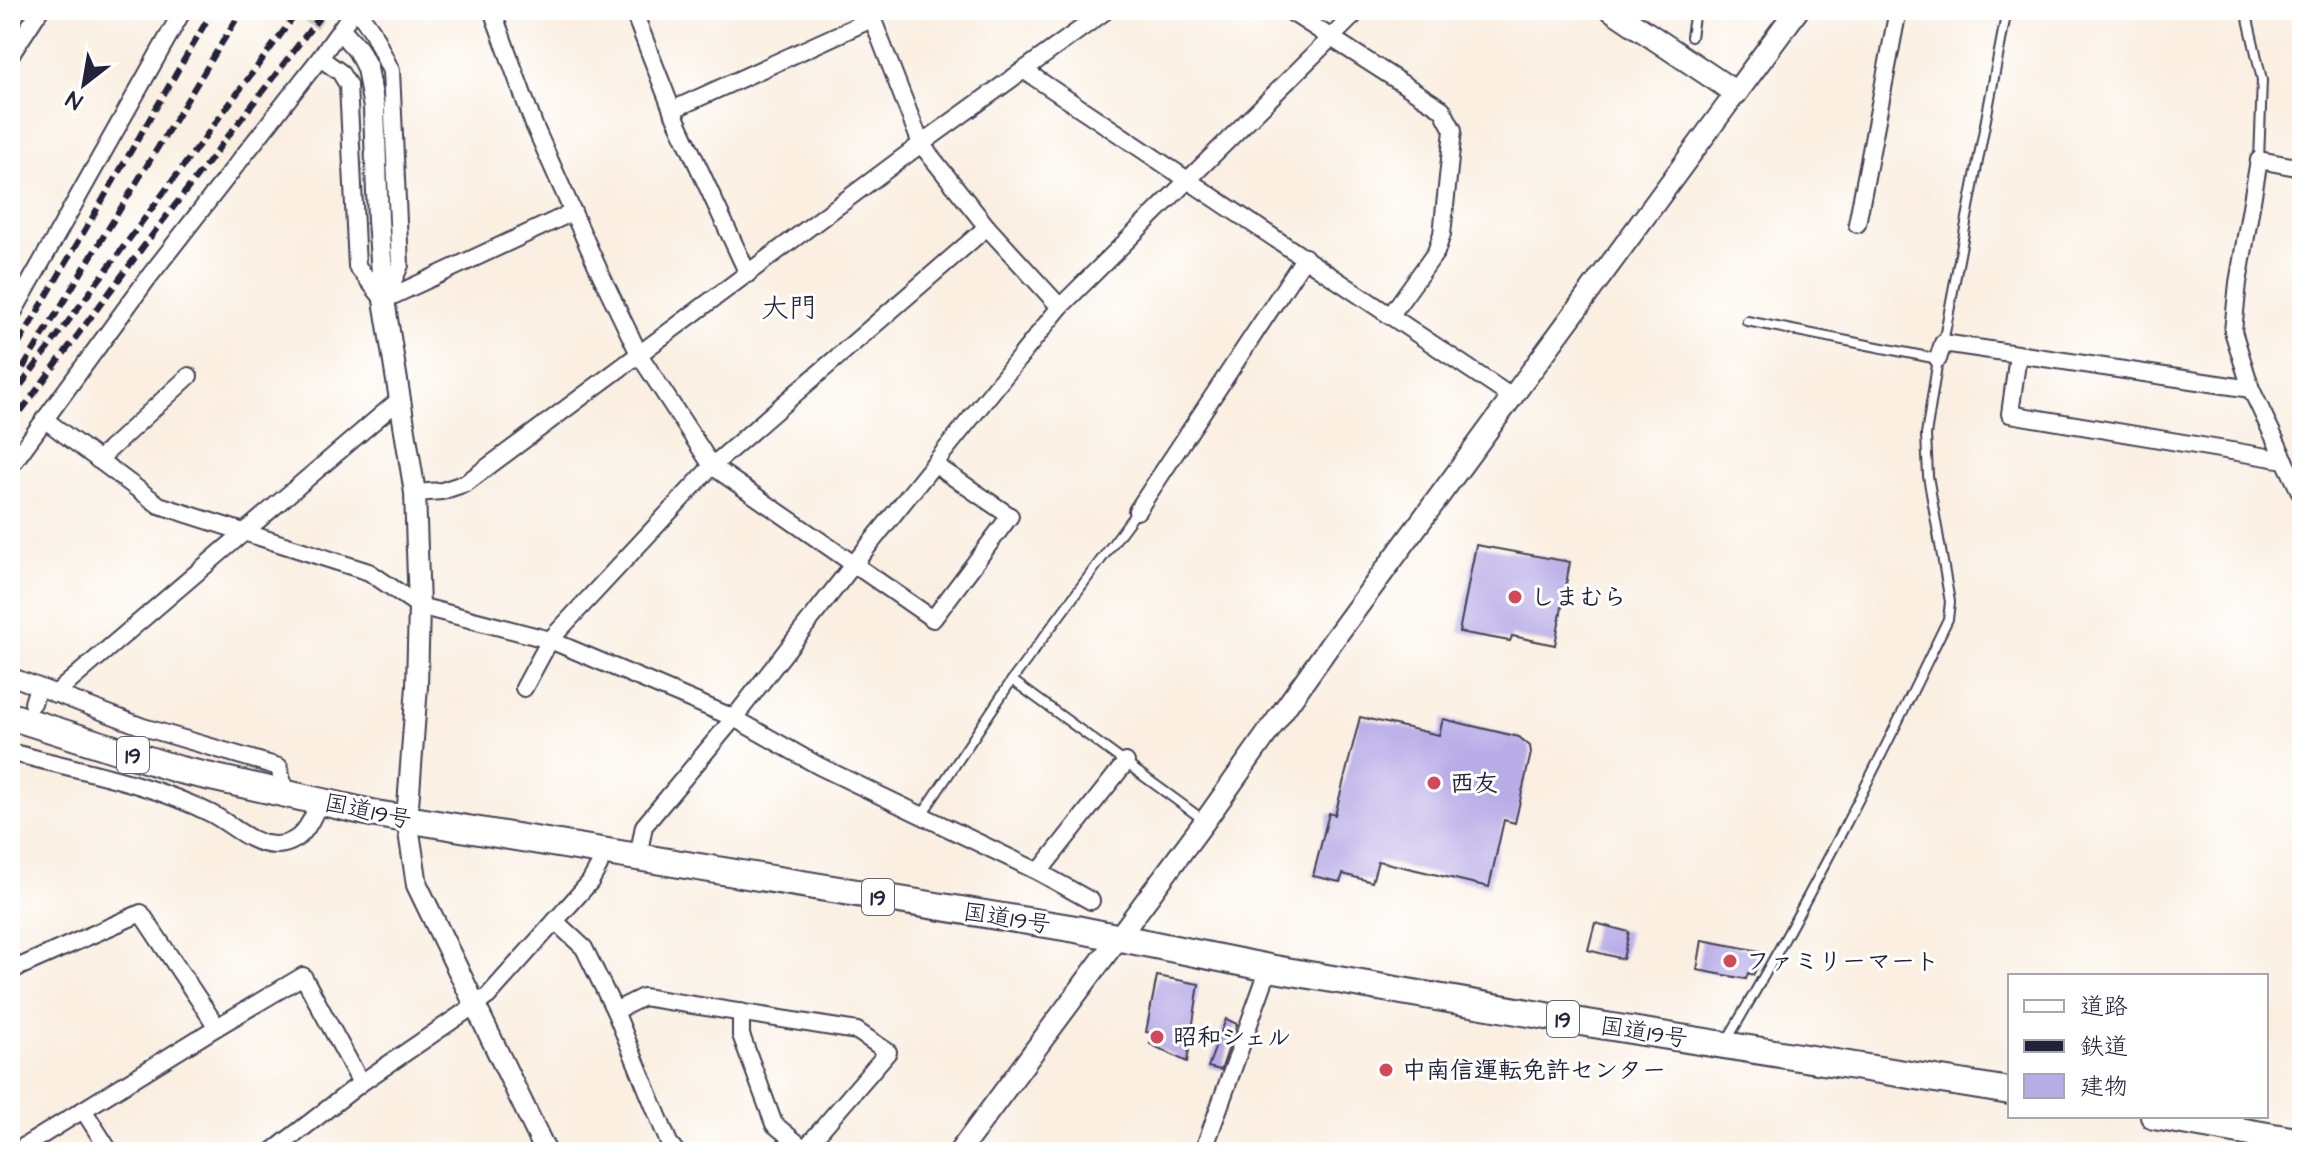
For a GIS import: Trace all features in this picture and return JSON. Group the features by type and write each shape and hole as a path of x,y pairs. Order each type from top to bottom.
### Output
{"highway":[{"name":"国道19号","path":"27,702 180,770 407,819 1118,938 1269,968 1575,1021 2008,1091"},
{"path":"2165,1118 2302,1142"}],"main road":[{"path":"1612,10 1736,93 1797,10"}],"street":[{"path":"10,56 40,10"},
{"path":"10,318 183,10"},
{"path":"10,467 148,278 355,10 372,31 391,71 400,265 384,300"},
{"path":"492,10 534,125 640,356 712,466 933,619 1010,516 934,464"},
{"path":"633,10 672,110 748,274"},
{"path":"415,493 442,491 466,483 921,144 1107,10"},
{"path":"1288,10 1442,109 1453,130 1442,234 1436,252 1390,316"},
{"path":"638,857 644,826 734,718 1060,307 1359,10"},
{"path":"1857,224 1898,10"},
{"path":"672,110 870,15 921,144 987,227 1060,307"},
{"path":"345,35 358,50 367,68 374,108 384,300 415,493 419,606 417,686 407,819 417,885 546,1152"},
{"path":"320,58 340,72 348,85 357,266 384,300"},
{"path":"1025,71 1513,398"},
{"path":"959,1152 1205,821 1341,630 1736,93"},
{"path":"2302,168 2259,160 2233,331 2251,389 2302,496"},
{"path":"384,300 573,212"},
{"path":"524,688 550,640 712,466 987,227"},
{"path":"1137,511 1305,257"},
{"path":"1941,351 2018,355 2251,389"},
{"path":"2018,355 2010,414 2285,460"},
{"path":"98,460 189,376"},
{"path":"10,676 27,702 55,694 400,399"},
{"path":"44,419 159,505 369,572 419,606 550,640 734,718 819,766 1039,872 1091,901"},
{"path":"55,694 143,727 279,767 285,793"},
{"path":"10,752 177,797 221,818 244,836 275,845 297,840 310,824 320,801"},
{"path":"1039,872 1126,762"},
{"path":"281,1149 361,1083 488,996 590,882 603,850"},
{"path":"10,971 141,913 217,1027"},
{"path":"555,921 584,948 615,1011 669,1143 676,1152"},
{"path":"1203,1152 1269,968"},
{"path":"15,1152 303,976 361,1083"},
{"path":"615,1011 643,997 741,1012 857,1031 888,1052 805,1151 774,1124 741,1035 741,1012"},
{"path":"84,1111 110,1152"}],"lane":[{"path":"1691,37 1695,10"},
{"path":"1725,1044 1882,757 1948,619 1948,585 1928,476 1926,435 2007,10"},
{"path":"2246,10 2262,80 2259,160"},
{"path":"1747,321 1941,351"},
{"path":"920,816 1012,680 1137,511"},
{"path":"1012,680 1205,821"}],"building":[{"name":"しまむら","path":"1476,545 1570,562 1555,645 1512,636 1510,641 1459,632"},
{"name":"西友","path":"1360,717 1439,735 1443,719 1519,737 1530,746 1515,823 1504,820 1489,887 1378,861 1372,882 1343,874 1340,882 1313,876 1329,813 1335,815"},
{"path":"1595,923 1629,932 1623,959 1588,950"},
{"name":"ファミリーマート","path":"1702,940 1765,952 1753,975 1748,973 1746,979 1697,970"},
{"path":"1157,976 1199,984 1187,1062 1150,1044 1152,1033 1146,1032"},
{"path":"1226,1019 1237,1024 1221,1070 1208,1067"}],"tunnel":[{"path":"306,10 345,35"}],"railway":[{"path":"10,359 213,10"},
{"path":"23,368 242,10"},
{"path":"10,400 299,10"},
{"path":"10,426 325,10"}],"place":[{"name":"しまむら","path":"1515,597"},
{"name":"西友","path":"1434,783"},
{"name":"ファミリーマート","path":"1730,961"},
{"name":"昭和シェル","path":"1157,1037"},
{"name":"中南信運転免許センター","path":"1386,1070"}],"district":[{"name":"大門","path":"789,307"}]}
